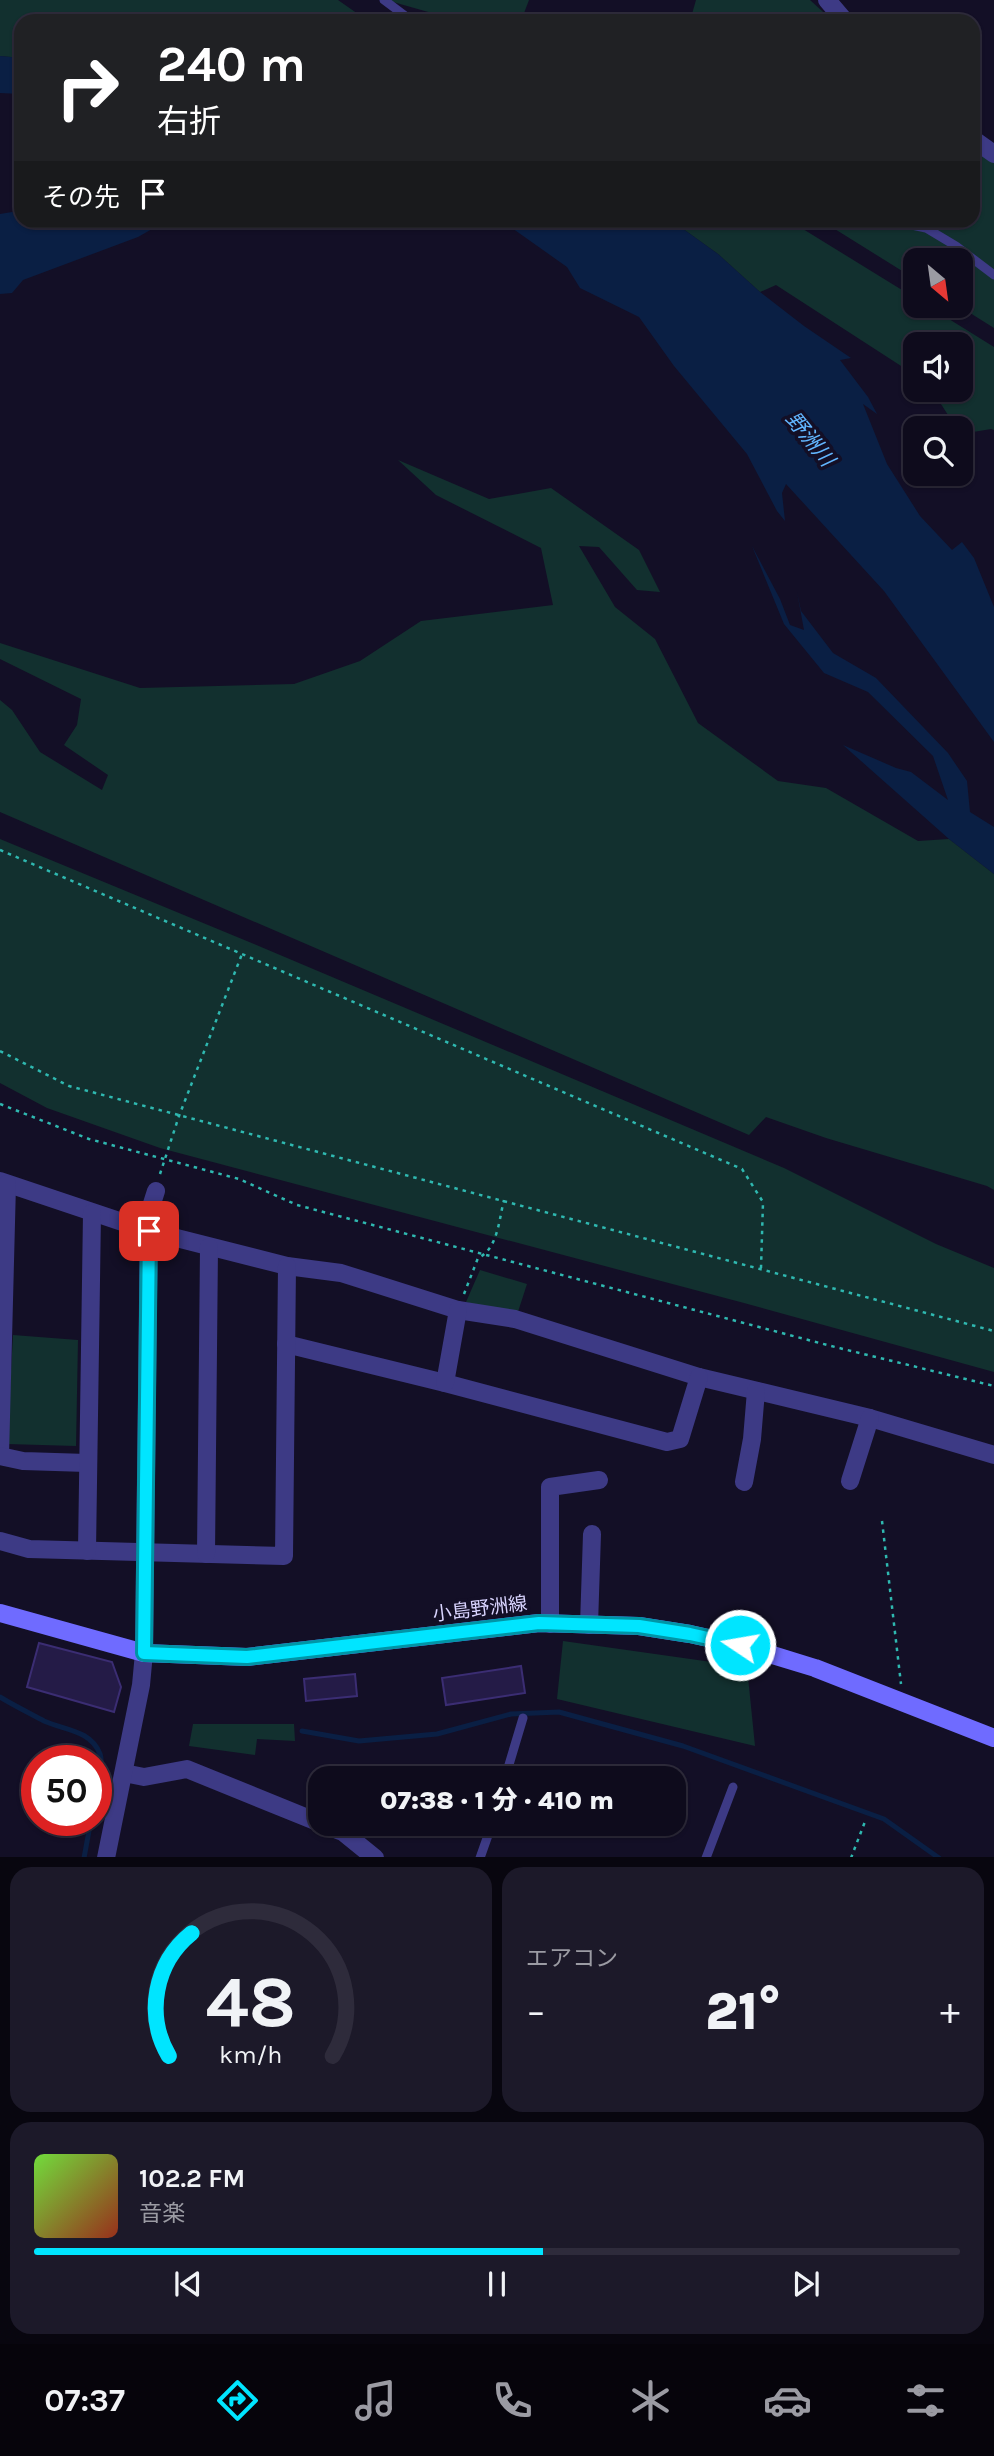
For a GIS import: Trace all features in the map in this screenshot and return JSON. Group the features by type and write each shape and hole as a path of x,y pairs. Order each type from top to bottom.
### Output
{"main road":[{"name":"小島野洲線","path":"0,1613 144,1653 247,1657 550,1623 639,1626 740,1645 815,1668 994,1738"}],"street":[{"path":"827,0 839,14"},
{"path":"87,1463 23,1461 0,1456 3,1182 149,1231 287,1266 341,1273 458,1310 515,1319 699,1377 870,1418 994,1455"},
{"path":"106,1857 141,1685 144,1653 149,1213 157,1184"},
{"path":"87,1551 92,1213"},
{"path":"206,1554 209,1247"},
{"path":"0,1541 29,1549 284,1556 287,1266"},
{"path":"445,1382 458,1310"},
{"path":"286,1345 445,1382 667,1442 680,1439 699,1377"},
{"path":"744,1482 752,1438 756,1391"},
{"path":"850,1481 870,1418"},
{"path":"550,1623 550,1487 599,1480"},
{"path":"589,1625 592,1534"},
{"path":"124,1773 145,1776 187,1769 308,1818"},
{"path":"348,1836 374,1857"}],"lane":[{"path":"384,0 403,14"},
{"path":"926,228 956,246 994,275"},
{"path":"509,1766 523,1718"},
{"path":"706,1857 733,1787"},
{"path":"480,1857 488,1836"}],"path":[{"path":"0,850 741,1169 763,1202 761,1268"},
{"path":"157,1184 179,1116 242,954"},
{"path":"0,1051 69,1086 994,1331"},
{"path":"0,1104 89,1139 239,1180 297,1205 831,1346 994,1386"},
{"path":"458,1310 478,1258 486,1254 494,1242 503,1200"},
{"path":"882,1521 902,1690"},
{"path":"851,1857 866,1819"}],"green space":[{"path":"0,0 338,0 358,14 14,14 14,57 0,56"},
{"path":"386,0 529,0 524,14 435,14"},
{"path":"696,0 810,0 825,14 692,14"},
{"path":"980,150 994,159 994,328 973,315 973,248 903,248 903,272 833,228 980,228"},
{"path":"682,228 801,228 903,291 903,318 947,318 970,332 903,332 903,367 776,285 760,292 718,254"},
{"path":"973,334 994,347 994,430 973,432 973,416 949,416 940,402 973,402"},
{"path":"398,460 489,499 551,488 639,550 660,592 637,590 599,547 579,546 615,607 655,639 698,723 778,781 826,788 918,841 949,839 994,874 994,1190 766,1117 749,1135 0,812 0,700 12,710 40,752 102,790 108,775 64,745 77,725 81,699 0,659 0,643 140,688 294,684 360,661 421,621 553,605 541,548 436,495"},
{"path":"0,839 784,1168 936,1244 994,1268 994,1372 160,1148 47,1108 0,1083"},
{"path":"480,1270 527,1284 516,1318 466,1302"},
{"path":"13,1335 78,1340 76,1446 7,1444"},
{"path":"563,1641 747,1667 755,1746 557,1699"},
{"path":"193,1724 294,1724 295,1741 257,1739 255,1755 189,1746"}],"water":[{"path":"0,56 14,57 14,94 0,93"},
{"path":"14,212 14,228 154,228 138,237 23,280 12,293 0,294 0,214"},
{"name":"野洲川","path":"512,228 682,228 718,254 760,292 804,326 851,358 840,360 868,397 877,414 863,404 887,464 920,516 952,550 962,542 974,558 994,607 994,742 884,591 786,484 782,493 785,521 747,454 674,366 639,317 580,288 567,267"},
{"path":"752,546 780,599 790,625 804,630 797,592 801,611 833,653 876,678 948,753 967,781 970,812 994,827 994,874 949,839 843,745 911,772 948,800 933,756 868,692 824,673 784,624"}],"building":[{"path":"39,1643 112,1662 121,1687 114,1712 27,1687"},
{"path":"521,1666 525,1693 446,1705 442,1678"},
{"path":"355,1674 357,1696 306,1701 304,1679"}],"waterway":[{"path":"0,1697 44,1721 84,1735 95,1745"},
{"path":"302,1731 359,1741 437,1734 511,1714 559,1712 683,1746 884,1819 938,1857"},
{"path":"84,1857 88,1836"}],"route":[{"path":"149,1231 144,1653 247,1657 539,1623 639,1626 740,1645"}]}
